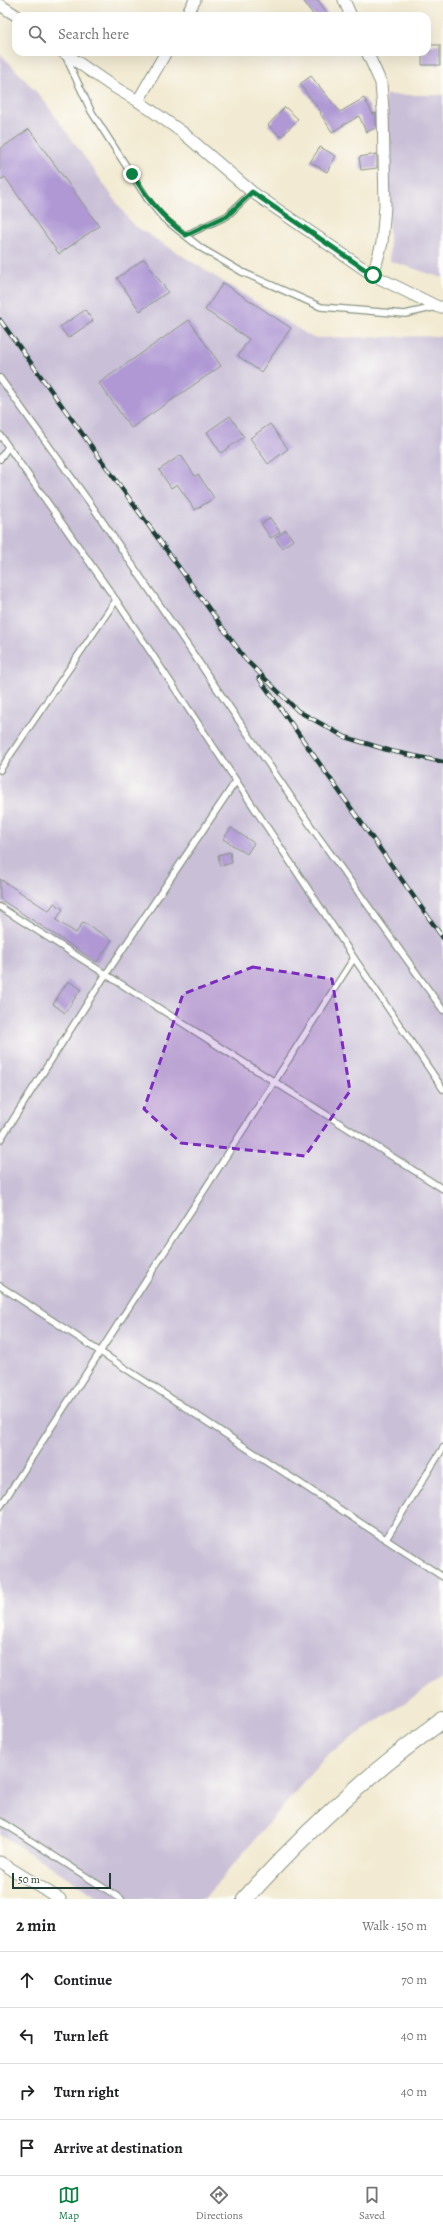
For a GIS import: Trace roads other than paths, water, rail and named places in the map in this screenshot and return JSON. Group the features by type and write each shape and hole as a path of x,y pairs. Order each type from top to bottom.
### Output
{"street":[{"path":"188,12 195,0"},
{"path":"344,0 349,12"},
{"path":"0,5 12,13"},
{"path":"69,56 109,84 138,100 182,132 252,192 373,275 441,307"},
{"path":"138,100 164,56"},
{"path":"369,56 382,83 385,206 382,243 373,275"},
{"path":"245,1899 271,1870 381,1767 443,1720"},
{"path":"0,1862 60,1899"}],"lane":[{"path":"65,56 90,111 148,200 164,218 202,248 242,272 321,307 405,314 441,307"},
{"path":"186,235 227,216 252,192"},
{"path":"0,378 90,503 315,832 443,1010"},
{"path":"0,435 116,600 443,1089"},
{"path":"0,459 8,447"},
{"path":"0,770 116,600"},
{"path":"0,1140 106,974 236,780"},
{"path":"0,907 443,1189"},
{"path":"0,1507 354,958"},
{"path":"0,1286 443,1577"},
{"path":"386,1539 443,1448"},
{"path":"0,1821 121,1899"}],"railway":[{"path":"0,320 246,660 298,711 345,737 391,751 443,762"},
{"path":"259,678 443,938"}]}
